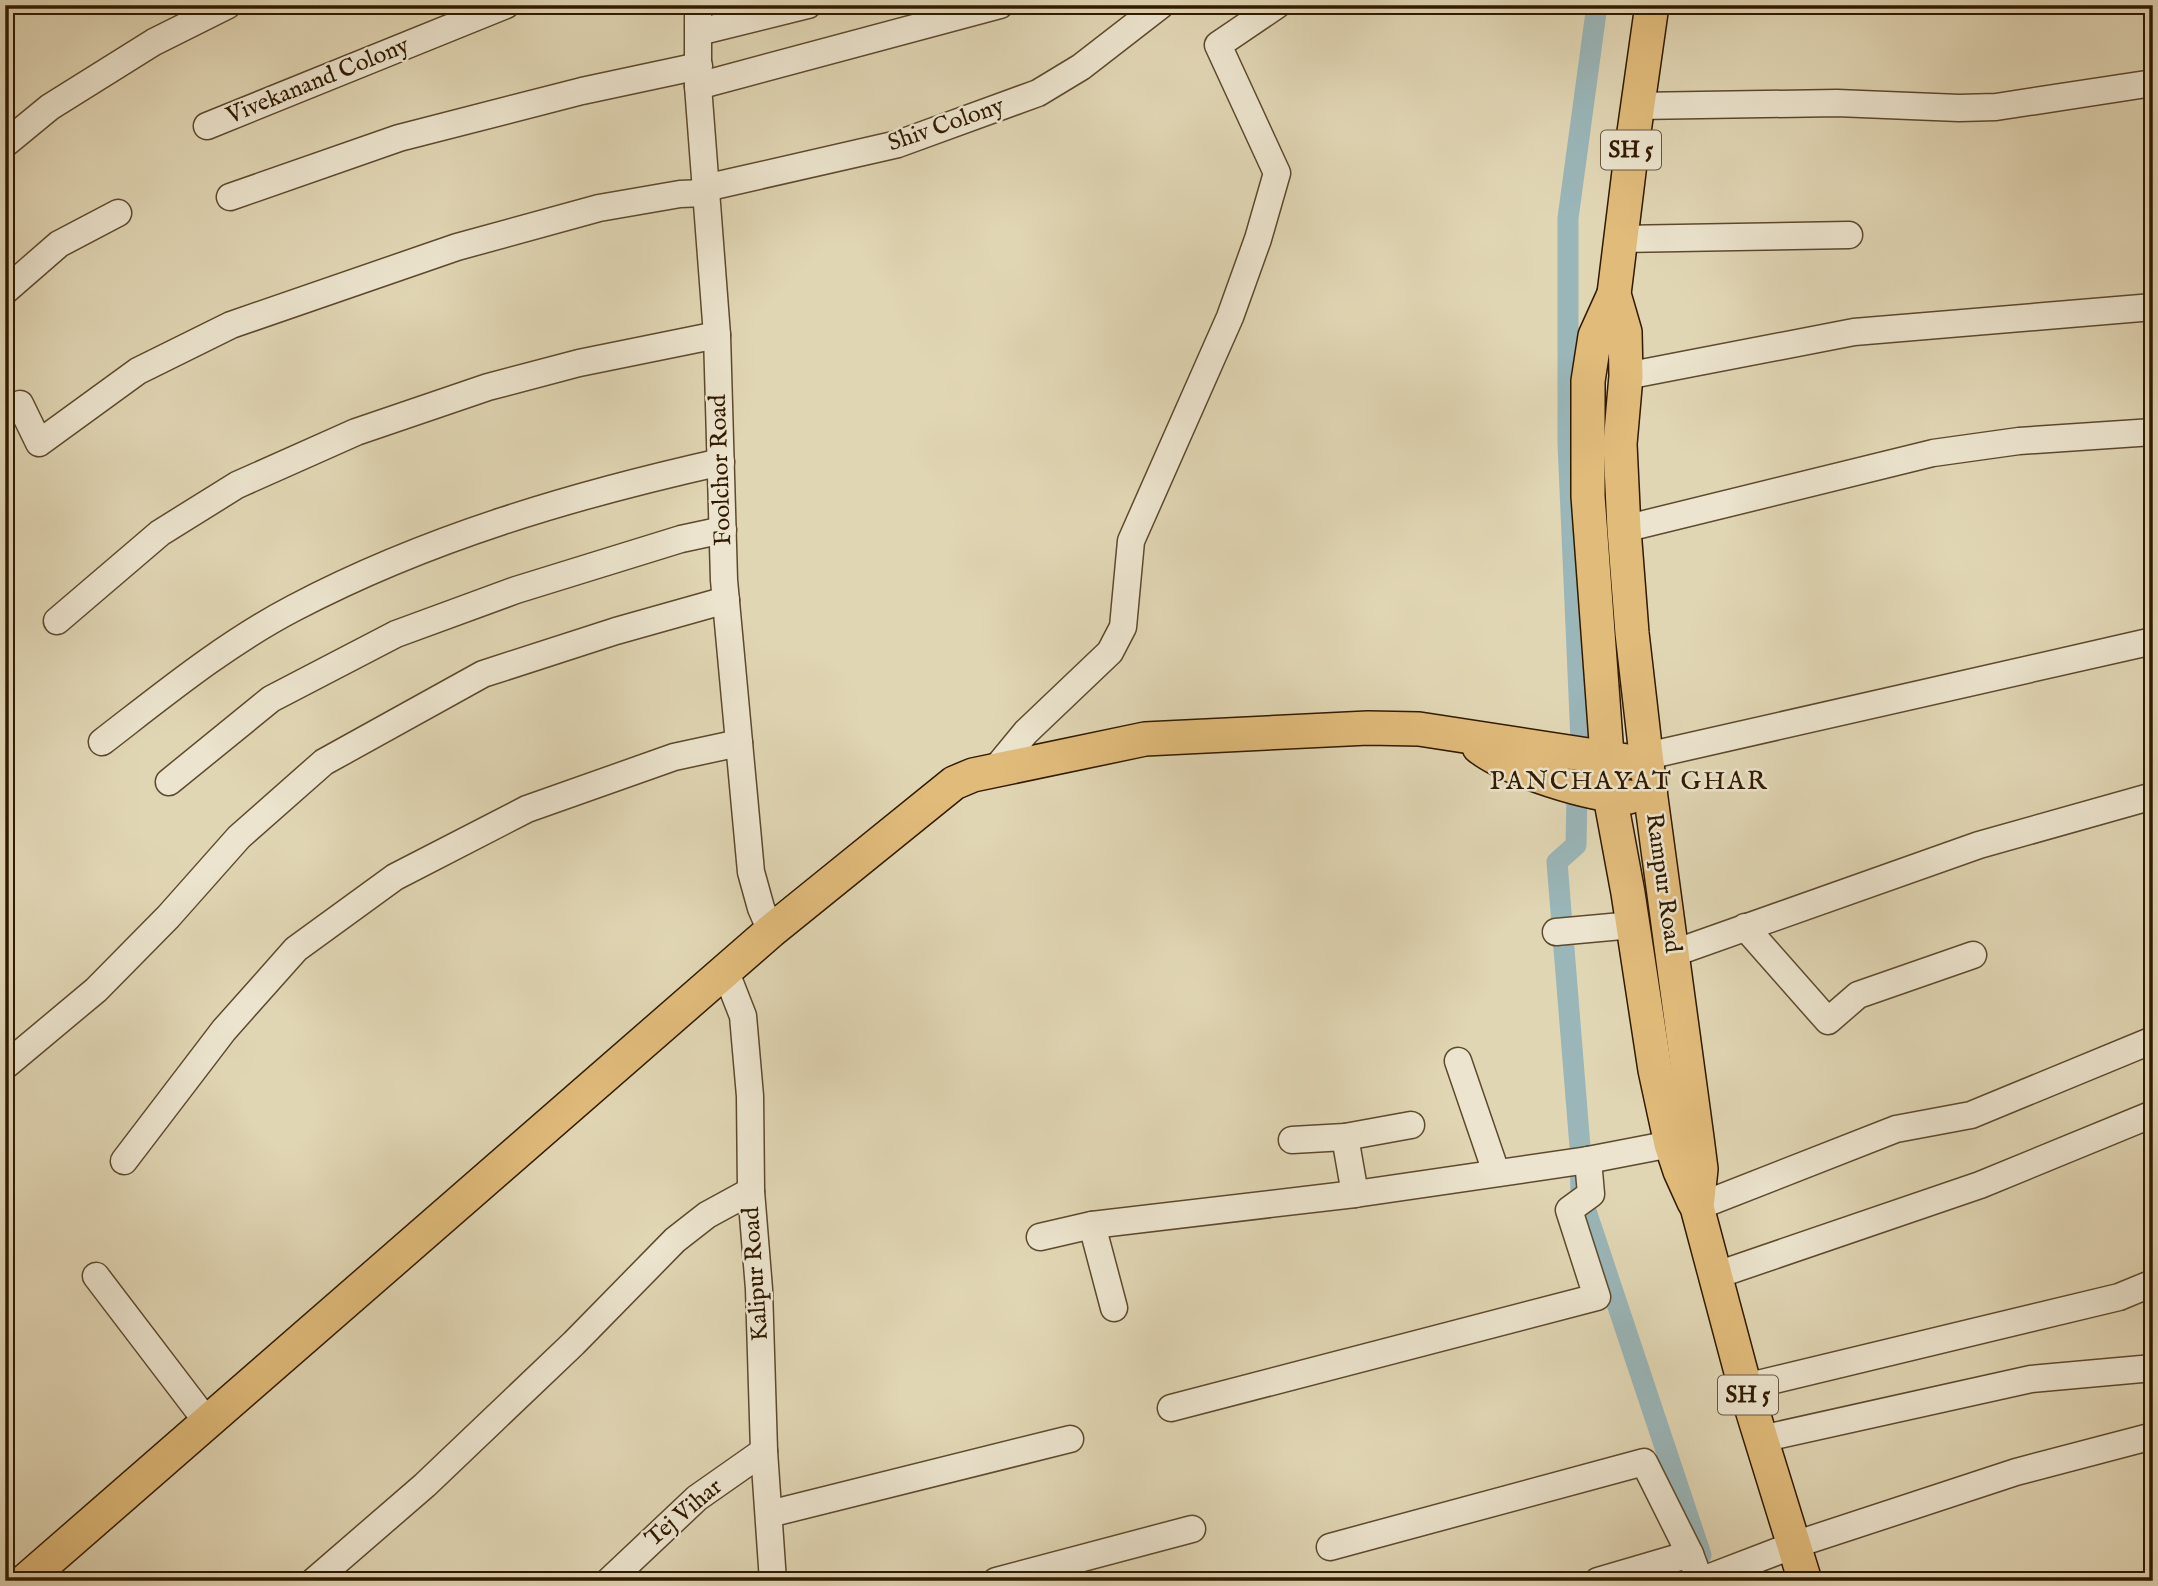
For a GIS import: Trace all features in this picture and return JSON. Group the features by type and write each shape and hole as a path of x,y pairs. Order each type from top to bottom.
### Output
{"main road":[{"name":"Rampur Road","path":"1652,5 1614,294 1625,332 1626,376 1620,444 1632,633 1700,1169 1697,1207 1760,1439 1805,1581"},
{"path":"1614,294 1595,335 1588,381 1588,496 1610,796 1655,1070 1671,1144 1697,1207"},
{"path":"42,1575 208,1423 771,931 954,783 973,775 1145,739 1368,728 1419,729 1607,757 1647,760"},
{"path":"1466,737 1492,757 1561,783 1610,796 1651,798"}],"street":[{"path":"5,144 50,107 154,42 228,5"},
{"name":"Vivekanand Colony","path":"207,127 506,5"},
{"name":"Foolchor Road","path":"698,5 705,190 717,335 726,600 751,872 771,931"},
{"path":"699,32 808,5"},
{"path":"230,197 399,138 582,91 699,76 1000,5"},
{"name":"Shiv Colony","path":"20,404 39,443 138,371 231,326 470,243 599,208 705,190 898,144 1038,93 1080,67 1161,5"},
{"path":"993,772 1026,732 1110,652 1122,627 1131,541 1230,317 1258,239 1277,173 1218,45 1277,5"},
{"path":"1637,106 1838,103 1996,107 2153,83"},
{"path":"5,291 59,244 118,213"},
{"path":"1620,239 1849,235"},
{"path":"1626,376 1854,332 2153,307"},
{"path":"57,621 160,533 237,485 356,432 501,384 579,363 717,335"},
{"path":"1624,529 1933,453 2019,441 2153,432"},
{"path":"102,742 199,667 292,608 408,554 540,509 637,481 721,462"},
{"path":"169,782 271,699 396,634 541,582 681,538 723,530"},
{"path":"5,1066 96,990 168,917 239,837 324,762 483,674 616,631 726,600"},
{"path":"1647,760 2153,641"},
{"path":"124,1161 224,1030 296,948 395,877 527,809 674,757 739,743"},
{"path":"1674,953 1979,845 2153,796"},
{"path":"1565,931 1633,925"},
{"path":"1745,928 1828,1021 1858,995 1973,955"},
{"name":"Kalipur Road","path":"725,971 743,1016 750,1096 751,1191 759,1289 764,1451 773,1581"},
{"path":"1697,1207 1896,1129 1971,1115 2153,1040"},
{"path":"1458,1061 1496,1172"},
{"path":"1714,1276 1980,1185 2153,1114"},
{"path":"1292,1140 1345,1137 1411,1125"},
{"path":"1345,1137 1355,1194"},
{"path":"1040,1237 1092,1225 1355,1194 1580,1161 1671,1144"},
{"path":"1171,1408 1597,1297 1569,1210 1591,1194 1580,1161"},
{"path":"314,1581 425,1485 574,1343 675,1240 707,1215 751,1191"},
{"path":"1092,1225 1114,1308"},
{"path":"96,1276 208,1423"},
{"path":"1745,1387 2119,1297 2153,1283"},
{"path":"1760,1439 2031,1380 2153,1368"},
{"path":"1330,1547 1644,1462 1690,1554 1709,1576 2016,1472 2153,1436"},
{"path":"769,1514 1070,1439"},
{"name":"Tej Vihar","path":"609,1581 697,1498 764,1451"},
{"path":"996,1581 1192,1529"},
{"path":"1598,1581 1690,1554"}],"waterway":[{"path":"1582,764 1568,443 1568,218 1597,5"},
{"path":"1577,795 1576,845 1557,862 1580,1147 1581,1196 1701,1555"}],"district":[{"name":"PANCHAYAT GHAR","path":"1629,781"}]}
